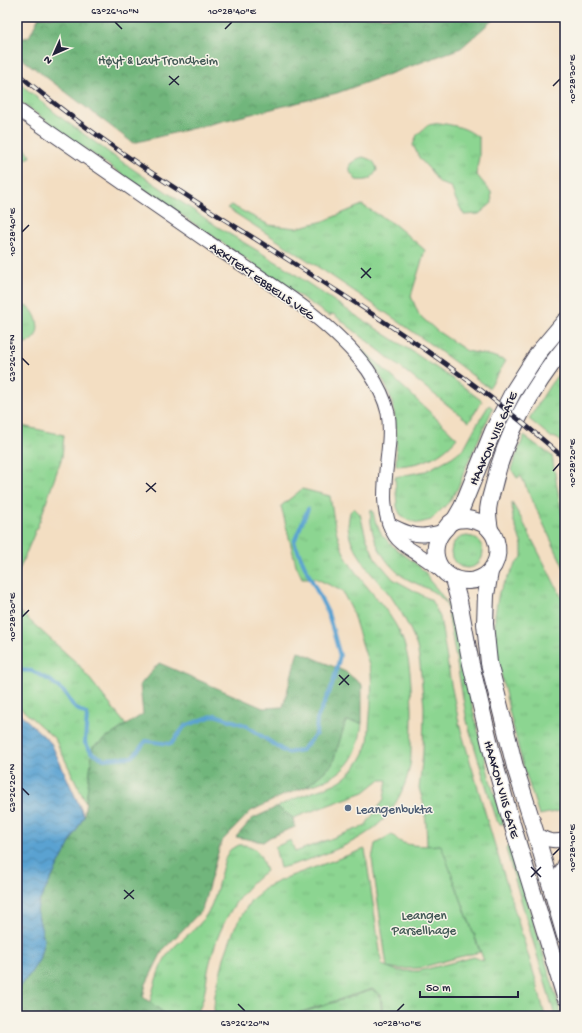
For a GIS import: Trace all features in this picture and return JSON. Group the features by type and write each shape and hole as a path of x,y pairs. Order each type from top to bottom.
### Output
{"main road":[{"name":"HAAKON VIIS GATE","path":"454,520 462,507 493,431 513,392 538,353 565,321"},
{"name":"HAAKON VIIS GATE","path":"490,530 488,511 495,480 508,440 526,402 565,347"},
{"path":"467,519 476,521 484,524 490,530 498,546 498,555 490,572 482,578 472,582 462,582 448,576 439,566 435,548 437,540 441,532 454,520 467,519"},
{"name":"HAAKON VIIS GATE","path":"490,572 486,595 485,624 489,663 515,767 565,936"},
{"name":"HAAKON VIIS GATE","path":"448,576 459,601 471,664 493,757 565,997"}],"street":[{"name":"ARKITEKT EBBELLS VEG","path":"17,109 294,300 327,326 352,351 369,371 380,391 388,413 390,436 385,495 386,518 395,536 402,543 448,576"},
{"path":"389,524 403,531 414,534 423,535 441,532"},
{"path":"536,834 544,839 552,841 560,841 565,839"},
{"path":"557,908 563,896 560,874 565,864"}],"green space":[{"name":"Høyt & Lavt Trondheim","path":"39,17 496,17 461,48 337,93 133,143 17,55 17,39 29,37"},
{"path":"17,81 60,117 118,159 218,227 288,269 460,384 482,401 469,422 333,314 329,316 82,147 17,99"},
{"path":"440,123 465,129 479,138 479,157 476,174 491,192 492,203 479,214 464,215 451,187 439,183 420,159 413,145 417,135 428,125"},
{"path":"17,136 31,157 17,162"},
{"path":"363,157 373,161 377,170 369,179 356,180 350,172 350,164"},
{"path":"231,205 269,225 296,228 324,221 362,205 394,224 425,250 411,296 419,315 437,331 467,351 492,356 506,361 489,388 393,318 227,208"},
{"path":"19,306 31,309 37,322 38,330 36,336 29,342 17,343 17,308"},
{"path":"351,339 457,438 451,445 430,459 414,464 396,466 396,424 389,394 378,372"},
{"path":"565,366 565,445 558,439 552,438 529,419 550,385"},
{"path":"489,405 493,408 465,469 459,486 450,501 431,520 419,523 407,520 400,514 397,507 395,477 426,471 452,457 464,448"},
{"path":"17,425 64,435 62,457 40,520 17,575"},
{"path":"524,436 552,456 562,515 565,516 565,570 521,476 517,478 511,469"},
{"path":"302,489 330,496 337,533 347,559 390,615 404,642 411,680 411,758 405,784 399,797 392,809 373,829 348,844 320,856 280,868 275,847 291,840 295,852 365,826 384,799 387,780 379,780 364,792 293,818 277,807 298,797 334,784 346,777 360,761 366,748 369,736 371,672 351,608 342,591 315,578 302,578 296,565 281,506"},
{"path":"512,503 565,604 565,810 539,815 522,762 509,710 498,660 495,633 495,614 499,592 515,565 522,557 522,545 513,519"},
{"path":"354,508 360,514 366,537 375,558 393,579 431,600 440,617 460,727 537,984 545,1016 383,1016 381,995 372,989 289,1016 215,1016 215,995 224,958 235,927 251,900 268,886 288,877 365,849 382,965 398,971 419,971 474,957 484,961 441,846 427,846 426,822 419,788 423,752 424,707 417,647 401,612 390,595 369,571 354,547 350,538 348,526 350,512"},
{"path":"371,509 382,535 396,549 426,573 429,580 450,607 456,626 466,681 490,780 503,824 500,824 497,821 467,721 446,604 440,597 431,591 402,576 388,563 374,537"},
{"path":"467,536 478,541 483,552 478,563 467,568 456,563 451,552 456,541"},
{"path":"17,606 19,611 78,664 126,725 93,747 86,803 55,739 17,705"},
{"path":"298,651 346,672 362,685 362,723 346,721 332,765 306,787 284,795 251,811 221,842 202,910 163,950 146,984 143,997 166,1016 17,1016 17,990 39,960 44,940 37,911 39,902 84,816 93,747 143,714 140,685 159,663 263,708 283,707"},
{"path":"346,721 362,723 358,744 350,761 338,773 323,781 306,787 330,766"},
{"path":"277,807 293,818 295,827 270,837 263,842 236,837 252,819"},
{"name":"Leangen Parsellhage","path":"392,834 403,843 426,846 441,845 480,952 420,968 399,969 387,967 372,859 375,844"},
{"path":"239,845 245,845 255,849 262,860 266,871 245,890 229,913 217,939 209,966 200,1008 195,1016 166,1016 150,1002 159,971 173,948 195,929 204,918 214,899 227,854 231,849"},
{"path":"508,846 511,847 562,1016 555,1016 506,849"},
{"path":"372,990 380,995 382,1016 292,1016"}],"water":[{"path":"17,711 51,743 84,816 39,902 37,911 44,940 39,960 17,990"}],"waterway":[{"path":"17,670 32,671 51,681 65,693 74,707 87,715 85,743 92,753 104,759 132,757 146,741 171,744 185,726 215,715 245,725 287,753 302,750 316,734 317,719 332,686 340,656 328,613 294,542 308,509"}],"railway":[{"path":"17,73 72,117 130,158 412,340 490,397 565,459"}],"place":[{"name":"Leangenbukta","path":"348,808"}]}
